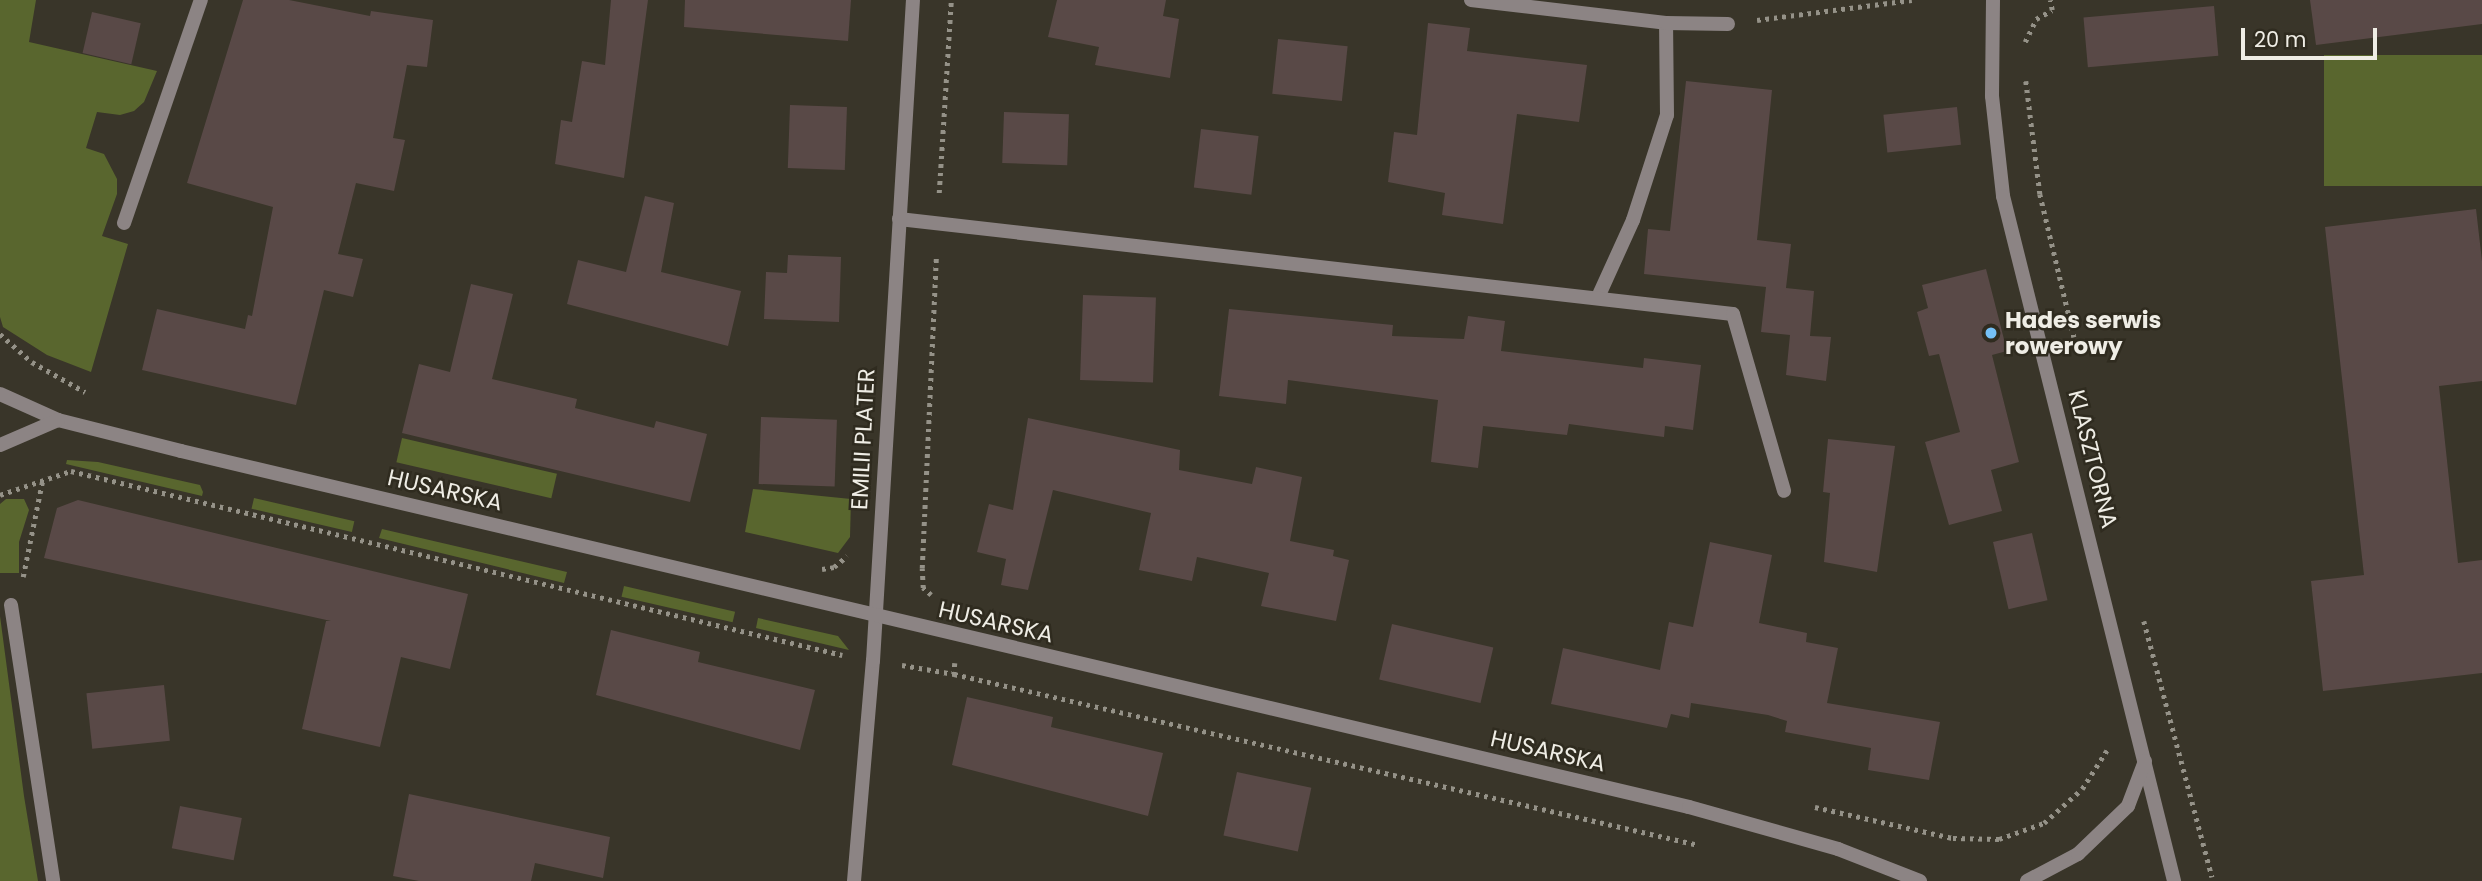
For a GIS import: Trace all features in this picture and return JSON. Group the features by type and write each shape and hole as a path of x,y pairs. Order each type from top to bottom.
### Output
{"street":[{"path":"124,223 201,0"},
{"name":"EMILII PLATER","path":"855,881 876,617 913,0"},
{"path":"1471,0 1666,23 1728,24"},
{"name":"KLASZTORNA","path":"1993,0 1992,96 2003,196 2146,761"},
{"path":"1599,295 1633,219 1667,115 1666,23"},
{"path":"899,219 1599,295 1733,314 1784,491"},
{"name":"HUSARSKA","path":"0,394 58,420 876,617 1689,807 1838,849 1920,881"},
{"path":"0,445 58,420"},
{"path":"11,606 53,881"},
{"path":"2027,881 2078,854 2129,806 2146,761"},
{"path":"2146,761 2174,881"}],"path":[{"path":"943,599 923,588 922,568 937,223 951,0"},
{"path":"1728,24 1912,0"},
{"path":"2022,48 2036,19 2052,10 2050,0"},
{"path":"2025,75 2040,194 2075,343"},
{"path":"0,334 32,362 99,397"},
{"path":"0,495 43,478 71,471 847,656"},
{"path":"11,606 26,571 43,478"},
{"path":"818,569 844,561 853,547"},
{"path":"2142,613 2212,877"},
{"path":"958,636 954,674 1714,849"}],"green space":[{"path":"0,0 36,0 29,42 157,71 144,102 134,111 120,115 97,112 86,148 104,154 117,179 117,194 102,236 128,244 91,372 47,355 3,327 0,317"},
{"path":"2324,55 2482,55 2482,186 2324,186"},
{"path":"402,438 557,474 551,498 396,462"},
{"path":"67,460 98,462 200,485 202,496 66,464"},
{"path":"753,489 851,499 850,537 838,553 745,532"},
{"path":"254,498 354,521 352,532 252,509"},
{"path":"6,499 24,499 29,510 19,542 19,573 0,573 0,504"},
{"path":"382,529 567,572 564,583 379,538"},
{"path":"624,586 735,612 733,622 622,597"},
{"path":"0,616 24,796 38,881 0,881"},
{"path":"758,618 838,636 849,650 756,628"}],"building":[{"path":"243,0 289,0 370,16 371,11 433,20 427,67 407,65 393,138 405,140 394,191 356,183 338,254 363,259 353,297 324,290 296,405 142,370 157,309 245,329 248,315 252,316 273,207 187,183"},
{"path":"611,0 648,0 624,178 555,164 561,120 572,122 582,61 605,65"},
{"path":"685,0 851,0 848,41 684,27"},
{"path":"1057,0 1166,0 1163,16 1179,19 1170,78 1095,65 1099,47 1048,37"},
{"path":"2310,0 2482,0 2482,24 2316,45"},
{"path":"2214,6 2218,56 2088,67 2083,17"},
{"path":"92,12 141,23 131,64 83,53"},
{"path":"1428,23 1470,28 1467,51 1587,65 1579,122 1517,114 1503,224 1442,215 1445,193 1388,182 1394,132 1417,135"},
{"path":"1278,39 1348,46 1342,101 1272,94"},
{"path":"1686,81 1772,90 1757,240 1791,244 1786,288 1814,291 1810,336 1831,337 1826,381 1786,375 1790,335 1761,332 1766,287 1644,274 1648,229 1670,231"},
{"path":"790,105 847,107 845,170 788,168"},
{"path":"1957,107 1961,145 1887,153 1883,115"},
{"path":"1004,112 1069,114 1067,165 1002,163"},
{"path":"1201,129 1259,136 1251,195 1194,188"},
{"path":"645,196 674,203 661,272 741,291 728,346 567,304 578,260 626,272"},
{"path":"2476,209 2482,261 2482,381 2439,386 2458,563 2482,560 2482,673 2323,691 2311,581 2364,575 2325,227"},
{"path":"788,255 841,257 839,322 764,319 766,272 787,273"},
{"path":"1986,269 2007,351 1992,355 2019,462 1991,470 2002,511 1949,525 1925,442 1960,432 1939,354 1929,356 1917,312 1928,308 1922,285"},
{"path":"471,284 513,294 492,379 577,399 575,408 654,428 656,421 707,434 690,502 402,433 419,364 450,372"},
{"path":"1083,295 1156,298 1153,382 1080,380"},
{"path":"1229,309 1393,325 1392,336 1464,339 1468,316 1505,321 1501,351 1643,368 1644,358 1701,365 1693,430 1665,426 1664,437 1569,424 1567,435 1483,426 1478,468 1431,462 1438,400 1288,380 1286,404 1219,396"},
{"path":"761,417 837,420 835,487 759,484"},
{"path":"1028,418 1180,450 1179,470 1252,484 1256,467 1302,477 1290,541 1334,550 1333,556 1349,560 1336,621 1261,606 1269,573 1197,557 1192,581 1139,570 1151,513 1053,490 1028,590 1001,585 1006,559 977,552 989,504 1013,510"},
{"path":"1828,439 1895,446 1877,572 1824,562 1830,493 1823,492"},
{"path":"78,500 468,594 450,669 401,657 380,747 302,729 326,621 331,621 44,558 57,508"},
{"path":"2032,533 2048,600 2009,609 1993,542"},
{"path":"1710,542 1772,555 1759,623 1807,633 1806,642 1838,648 1827,703 1940,722 1929,780 1868,770 1871,748 1785,732 1787,721 1768,715 1691,703 1689,718 1671,714 1667,728 1551,704 1563,648 1660,670 1669,622 1693,627"},
{"path":"1392,624 1493,647 1481,703 1379,680"},
{"path":"611,630 700,652 698,662 815,690 800,750 596,695"},
{"path":"164,685 170,741 92,749 86,693"},
{"path":"967,697 1053,717 1051,727 1163,753 1148,816 952,765"},
{"path":"1237,772 1311,788 1298,851 1223,836"},
{"path":"409,794 610,837 603,878 535,863 531,881 419,881 393,876"},
{"path":"180,806 242,818 234,860 172,848"}],"place":[{"name":"Hades serwis rowerowy","path":"1991,333"}]}
